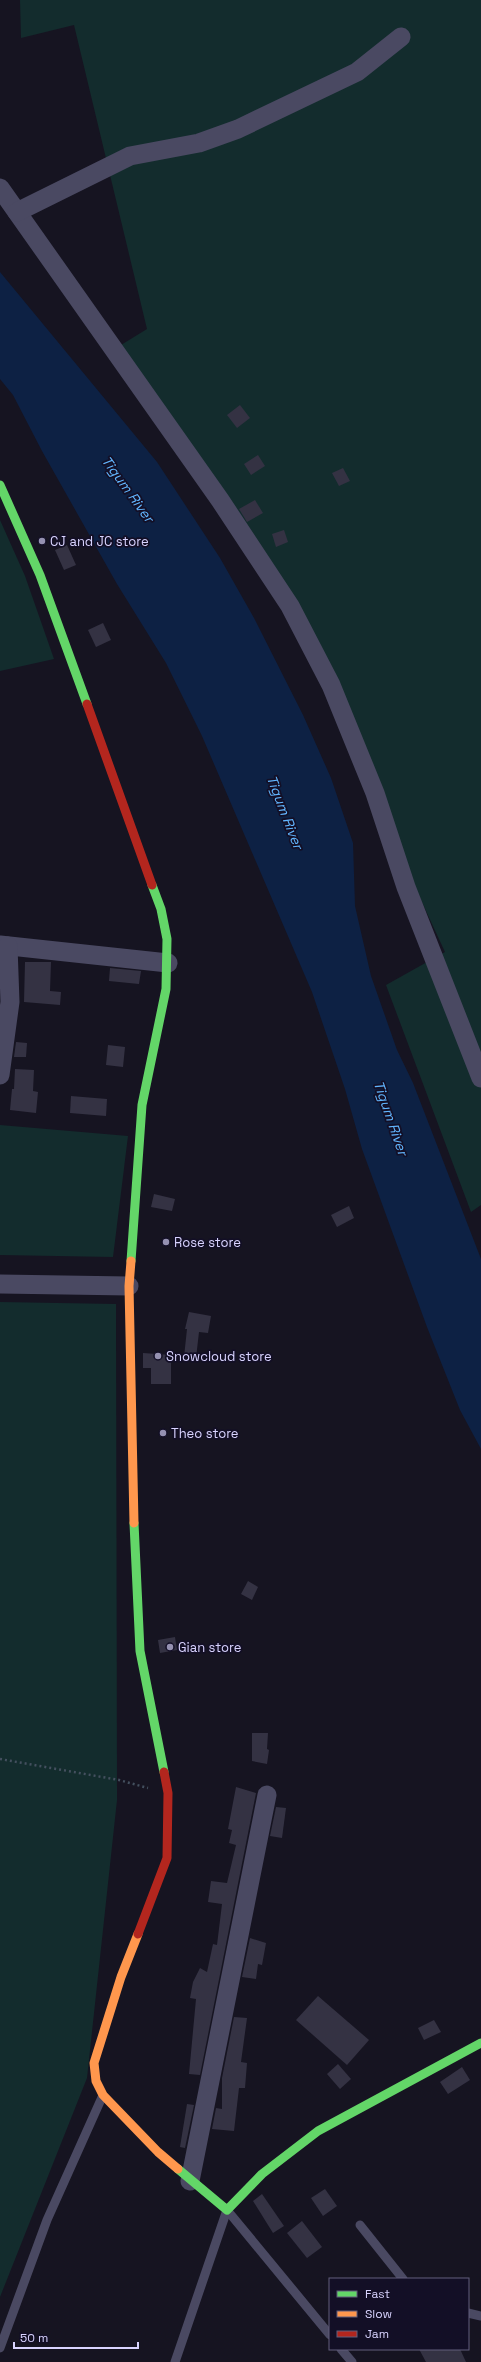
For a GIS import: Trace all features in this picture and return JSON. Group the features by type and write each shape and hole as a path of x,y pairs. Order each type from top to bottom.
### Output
{"street":[{"path":"17,212 130,156 199,143 238,129 357,72 401,37"},
{"path":"0,188 220,500 290,606 331,685 375,793 406,887 481,1078"},
{"path":"0,485 40,575 161,909 167,940 168,963 166,989 142,1104 129,1286 134,1548 140,1651 168,1793 167,1858 121,1977 94,2063 96,2081 103,2095 158,2152 190,2181 227,2210 262,2174 318,2131 481,2043"},
{"path":"0,1075 10,1002 4,946 168,963"},
{"path":"0,1284 129,1286"},
{"path":"190,2181 267,1795"}],"lane":[{"path":"0,2348 47,2220 103,2095"},
{"path":"227,2210 329,2334"},
{"path":"175,2362 227,2210"},
{"path":"360,2225 402,2278"},
{"path":"469,2314 481,2316"},
{"path":"342,2350 352,2362"}],"path":[{"path":"0,1759 120,1780 168,1793"}],"green space":[{"path":"20,0 481,0 481,1205 471,1212 386,985 445,952 414,885 339,682 121,345 147,329 74,25 21,38"},
{"path":"0,520 25,576 54,659 0,671"},
{"path":"0,1125 128,1136 113,1257 0,1255"},
{"path":"0,1302 116,1304 117,1800 87,2078 0,2297"}],"water":[{"name":"Tigum River","path":"0,272 157,462 220,558 254,618 303,715 331,778 353,843 355,906 371,976 397,1050 413,1083 481,1259 481,1449 460,1410 427,1327 362,1149 345,1089 312,992 202,736 166,663 117,584 42,451 13,395 0,379"}],"building":[{"path":"240,405 250,418 237,428 227,415"},
{"path":"258,455 265,466 251,475 244,464"},
{"path":"343,468 350,481 339,486 332,473"},
{"path":"255,500 263,513 247,522 239,509"},
{"path":"284,530 288,542 276,547 272,534"},
{"path":"67,545 76,565 64,570 55,550"},
{"path":"103,623 111,640 96,647 88,630"},
{"path":"25,962 51,962 50,991 61,992 60,1005 24,1002"},
{"path":"110,968 141,971 139,984 109,981"},
{"path":"16,1042 27,1043 26,1057 14,1057"},
{"path":"108,1045 125,1047 123,1067 106,1065"},
{"path":"15,1069 34,1070 33,1091 38,1092 36,1113 10,1110 12,1089 14,1089"},
{"path":"71,1096 107,1099 106,1116 70,1113"},
{"path":"154,1194 175,1199 172,1211 151,1207"},
{"path":"349,1206 354,1218 337,1227 331,1215"},
{"path":"189,1312 211,1316 208,1333 199,1332 196,1358 184,1357 187,1329 185,1329"},
{"path":"143,1353 171,1355 171,1384 151,1384 151,1368 143,1368"},
{"path":"248,1581 258,1587 252,1600 241,1594"},
{"path":"175,1637 177,1650 160,1653 158,1640"},
{"path":"252,1733 268,1733 267,1749 269,1750 267,1764 252,1761"},
{"path":"236,1787 256,1793 200,2075 189,2074 196,1999 190,1998 193,1982 200,1968 207,1972 213,1944 217,1945 222,1904 208,1902 211,1881 227,1883 236,1845 229,1843 232,1830 228,1829"},
{"path":"276,1807 286,1808 282,1838 270,1836"},
{"path":"250,1938 266,1943 262,1965 258,1964 256,1979 242,1977"},
{"path":"318,1996 369,2040 347,2065 296,2020"},
{"path":"234,2017 247,2018 241,2062 247,2063 245,2088 239,2088 234,2131 212,2129 216,2108 222,2109 222,2078"},
{"path":"434,2020 441,2032 424,2040 418,2028"},
{"path":"338,2064 351,2079 340,2089 327,2074"},
{"path":"462,2067 470,2080 448,2094 440,2082"},
{"path":"187,2104 194,2105 185,2148 180,2147"},
{"path":"325,2189 337,2206 323,2216 311,2198"},
{"path":"262,2194 284,2226 273,2233 253,2201"},
{"path":"302,2221 322,2247 307,2258 287,2233"},
{"path":"420,2350 460,2350 466,2362 426,2362"}],"traffic: fast":[{"path":"0,485 40,575 87,704"},
{"path":"131,1261 142,1105 166,989 167,939 161,909 152,885"},
{"path":"134,1523 140,1651 164,1772"},
{"path":"178,2169 227,2210 262,2174 318,2131 481,2043"}],"traffic: slow":[{"path":"131,1261 129,1286 134,1523"},
{"path":"138,1934 121,1977 94,2063 96,2081 103,2095 158,2152 178,2169"}],"traffic: jam":[{"path":"87,704 152,885"},
{"path":"138,1934 167,1858 168,1793 164,1772"}],"place":[{"name":"CJ and JC store","path":"42,541"},
{"name":"Rose store","path":"166,1242"},
{"name":"Snowcloud store","path":"158,1356"},
{"name":"Theo store","path":"163,1433"},
{"name":"Gian store","path":"170,1647"}]}
